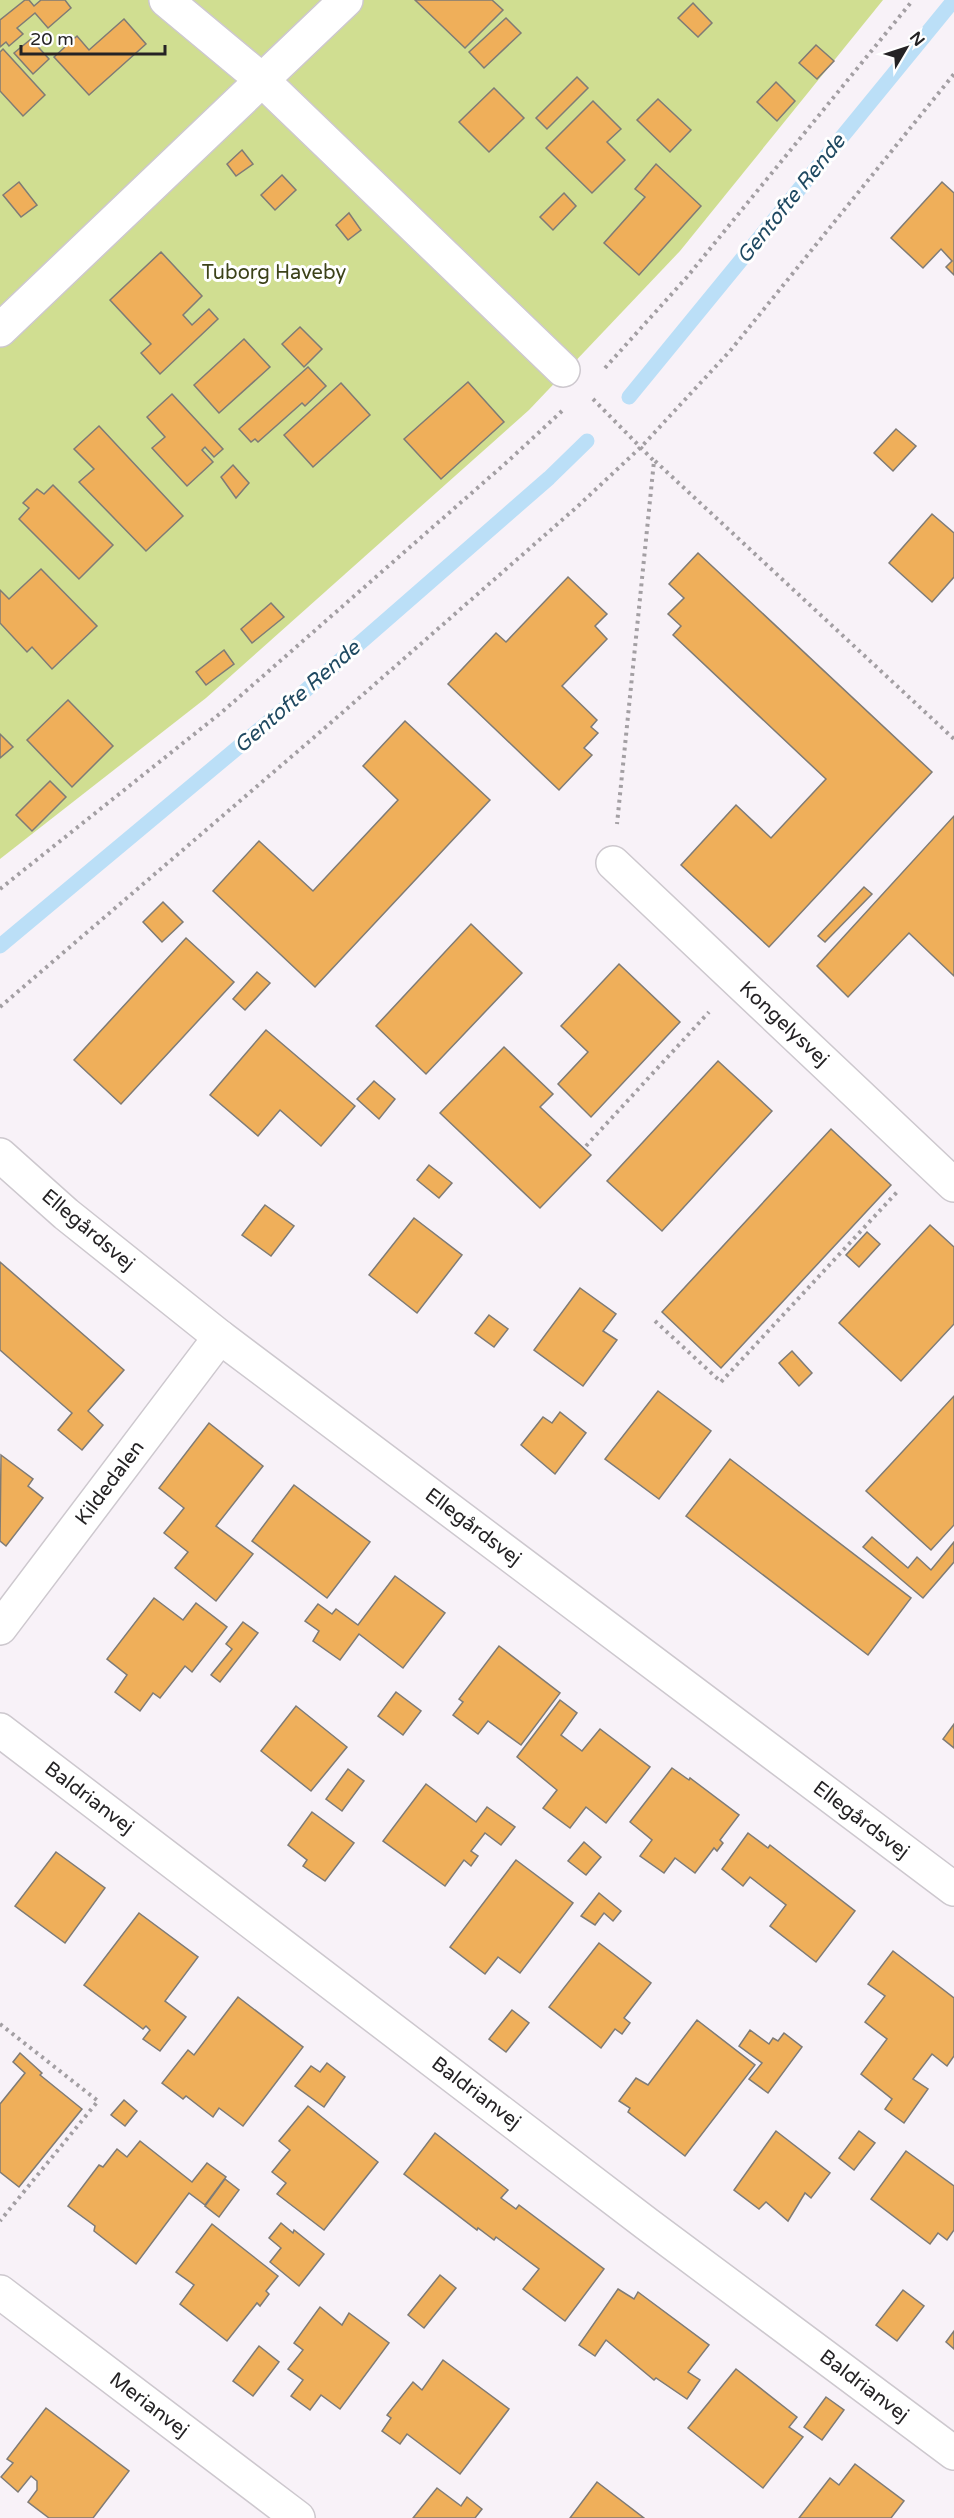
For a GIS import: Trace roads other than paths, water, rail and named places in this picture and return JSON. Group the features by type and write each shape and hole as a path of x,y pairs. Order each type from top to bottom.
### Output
{"street":[{"path":"165,0 262,80 573,380"},
{"path":"0,330 346,0"},
{"name":"Kongelysvej","path":"613,863 954,1185"},
{"name":"Ellegårdsvej","path":"0,1155 66,1214 220,1337 954,1889"},
{"name":"Kildedalen","path":"0,1628 220,1337"},
{"name":"Baldrianvej","path":"0,1730 647,2224 954,2453"},
{"name":"Merianvej","path":"0,2292 298,2518"}],"waterway":[{"name":"Gentofte Rende","path":"629,397 954,0"},
{"name":"Gentofte Rende","path":"0,946 290,704 549,478 587,441"}],"park label":[{"name":"Tuborg Haveby","path":"274,273"}]}
